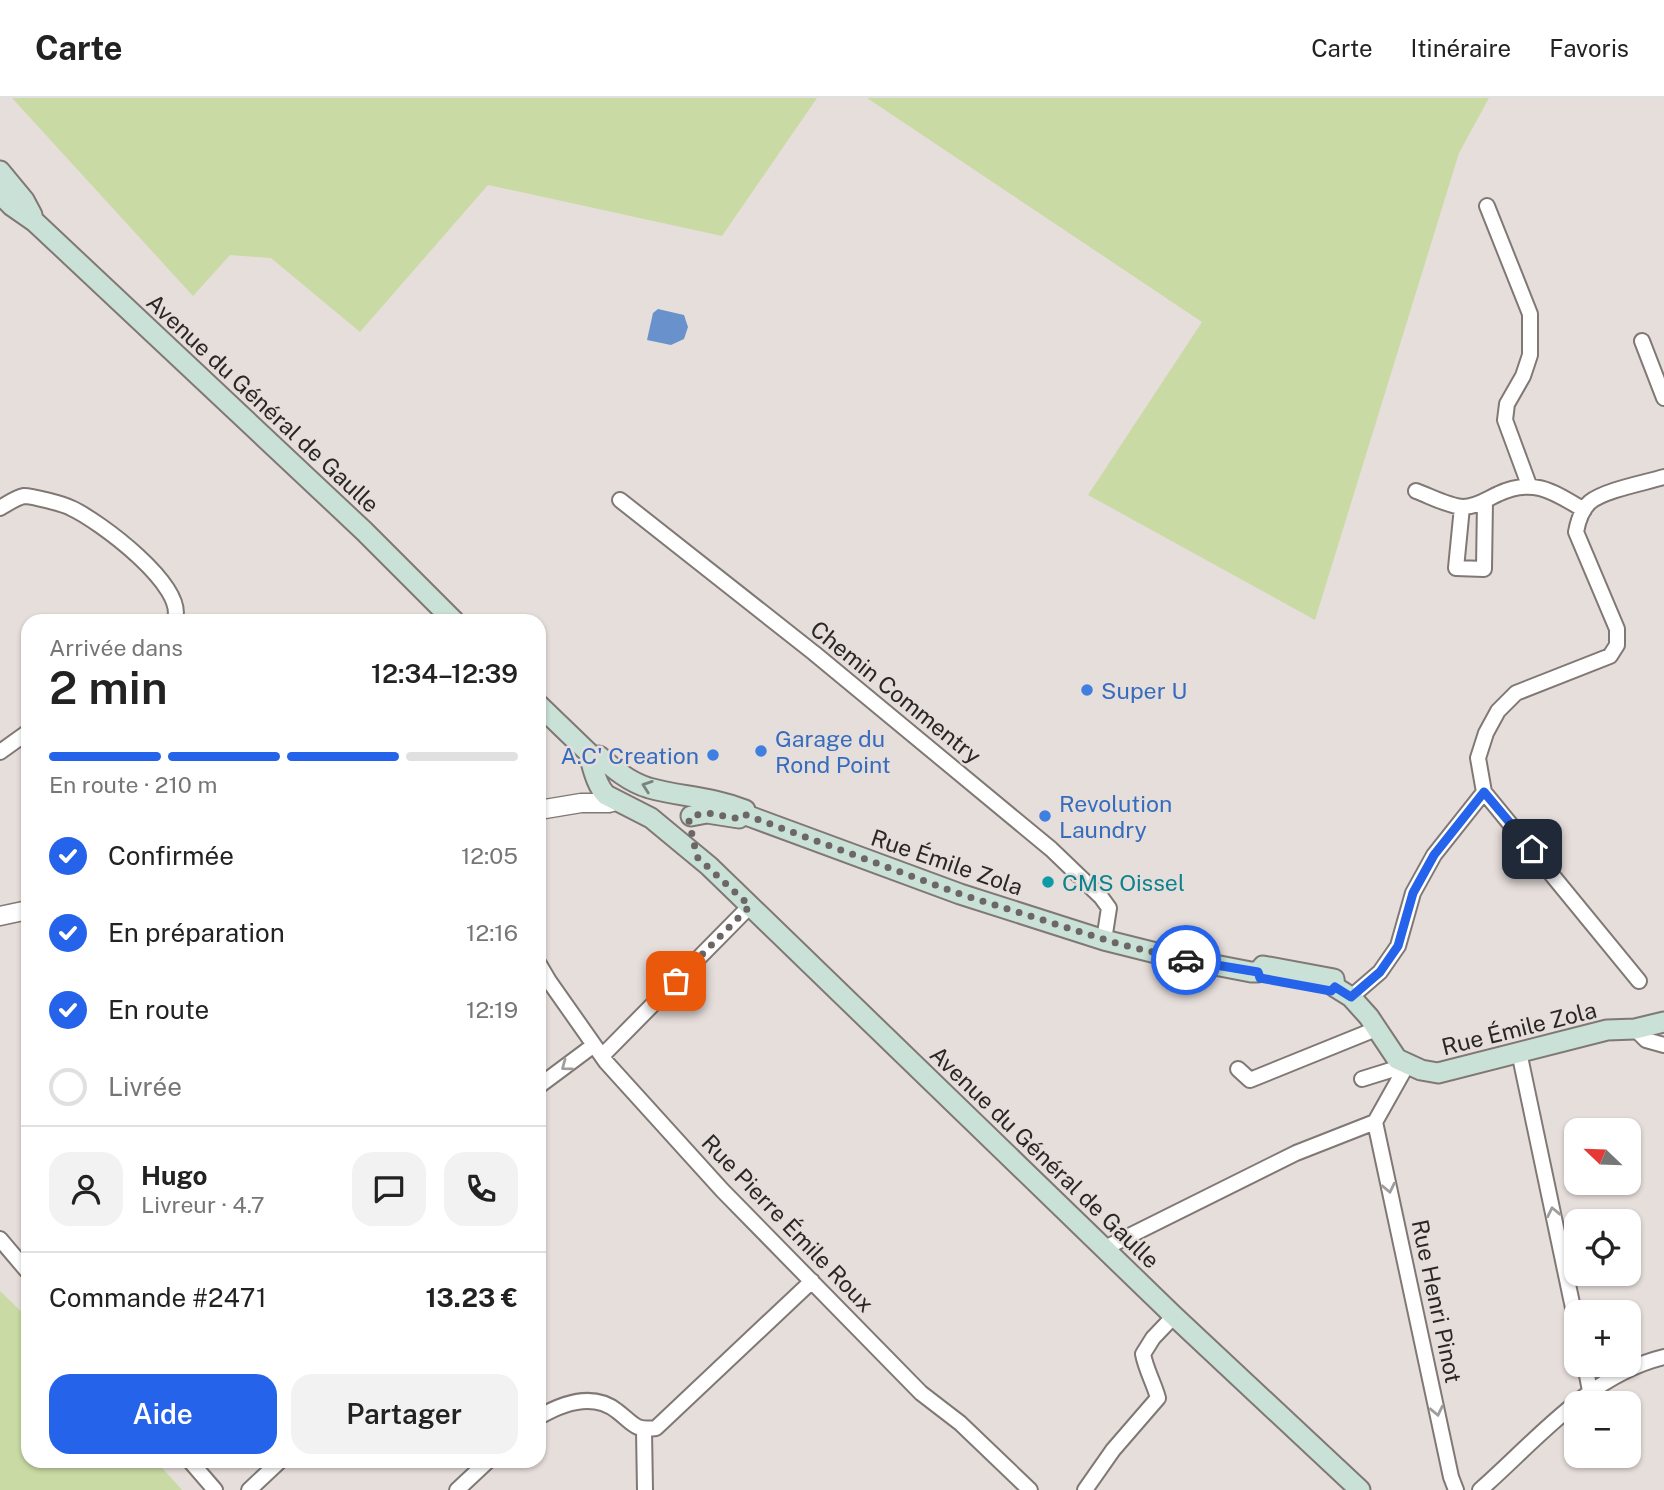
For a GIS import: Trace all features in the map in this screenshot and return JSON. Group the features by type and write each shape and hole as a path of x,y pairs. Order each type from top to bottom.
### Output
{"main road":[{"name":"Avenue du Général de Gaulle","path":"0,171 24,200 36,222"},
{"name":"Avenue du Général de Gaulle","path":"0,194 12,206 36,222 364,531 447,614"},
{"name":"Avenue du Général de Gaulle","path":"546,712 593,757 599,756 605,775 601,790 615,801 637,808 697,857 1174,1316 1360,1490"},
{"name":"Avenue du Général de Gaulle","path":"605,775 684,796"},
{"name":"Rue Émile Zola","path":"684,796 707,797 726,802 745,810 746,815"},
{"path":"684,796 690,806 697,857"},
{"name":"Rue Émile Zola","path":"690,818 707,813 741,819 746,815"},
{"name":"Rue Émile Zola","path":"746,815 960,894 1104,940 1168,956 1258,972 1260,978 1343,992"},
{"path":"662,826 677,828 690,818"},
{"path":"1343,992 1376,1029 1390,1051 1407,1065"},
{"name":"Rue Émile Zola","path":"1407,1065 1438,1073 1607,1030 1635,1029 1664,1022"}],"street":[{"path":"1487,206 1530,314 1530,355 1523,376 1507,404 1505,420 1529,485"},
{"path":"1642,341 1664,398"},
{"path":"1639,981 1484,792 1478,758 1486,733 1498,711 1516,694 1609,656 1617,645 1617,629 1576,532 1579,517 1590,502 1606,494 1664,477"},
{"path":"1416,491 1462,507 1529,485 1549,490 1584,510"},
{"path":"0,508 24,496 71,507 116,535 158,575 174,601 177,614"},
{"name":"Chemin Commentry","path":"620,500 825,662 1051,849 1109,908 1104,940"},
{"path":"1462,507 1456,568 1484,569 1485,501"},
{"path":"0,752 21,737"},
{"path":"581,803 605,775"},
{"path":"1343,992 1380,972 1398,946 1413,893 1434,855 1484,792"},
{"path":"546,809 615,801"},
{"path":"546,1082 598,1051 750,906"},
{"path":"0,916 21,912"},
{"name":"Rue Pierre Émile Roux","path":"546,976 598,1051 722,1190 921,1393 960,1423 1030,1490"},
{"path":"1238,1069 1250,1080 1376,1029"},
{"path":"1635,1029 1646,1040 1664,1045"},
{"path":"1519,1052 1571,1300"},
{"path":"1105,1248 1296,1153 1375,1122 1407,1065"},
{"path":"1362,1079 1407,1065"},
{"name":"Rue Henri Pinot","path":"1375,1122 1456,1490"},
{"path":"0,1239 21,1264"},
{"path":"546,1413 561,1405 596,1400 615,1409 635,1427 644,1430 656,1428 812,1281"},
{"path":"1085,1490 1113,1450 1158,1398 1143,1354 1153,1338 1174,1316"},
{"path":"1587,1377 1590,1391 1651,1360 1664,1357"},
{"path":"1480,1490 1564,1414"},
{"path":"644,1430 645,1490"},
{"path":"196,1468 215,1490"},
{"path":"249,1490 273,1468"},
{"path":"457,1490 481,1468"}],"green space":[{"path":"12,98 817,98 722,236 488,185 360,332 271,258 230,255 193,296"},
{"path":"867,98 1489,98 1459,153 1315,620 1088,495 1202,322"},
{"path":"0,1291 21,1311 21,1468 162,1468 182,1490 0,1490"}],"water":[{"path":"658,309 684,315 688,327 684,339 671,345 647,340 653,313"}],"way so far":[{"path":"676,981 750,906 697,857 689,821 691,816 707,813 725,814 741,819 746,815 960,894 1119,944 1186,960"}],"place":[{"name":"Super U","path":"1087,690"},
{"name":"Garage du Rond Point","path":"761,751"},
{"name":"A.C' Creation","path":"713,755"},
{"name":"Revolution Laundry","path":"1045,816"},
{"name":"CMS Oissel","path":"1048,882"}],"route":[{"path":"1186,960 1258,972 1260,978 1282,983 1331,991 1335,987 1351,997 1380,972 1398,946 1413,893 1434,855 1484,792 1532,849"}]}
